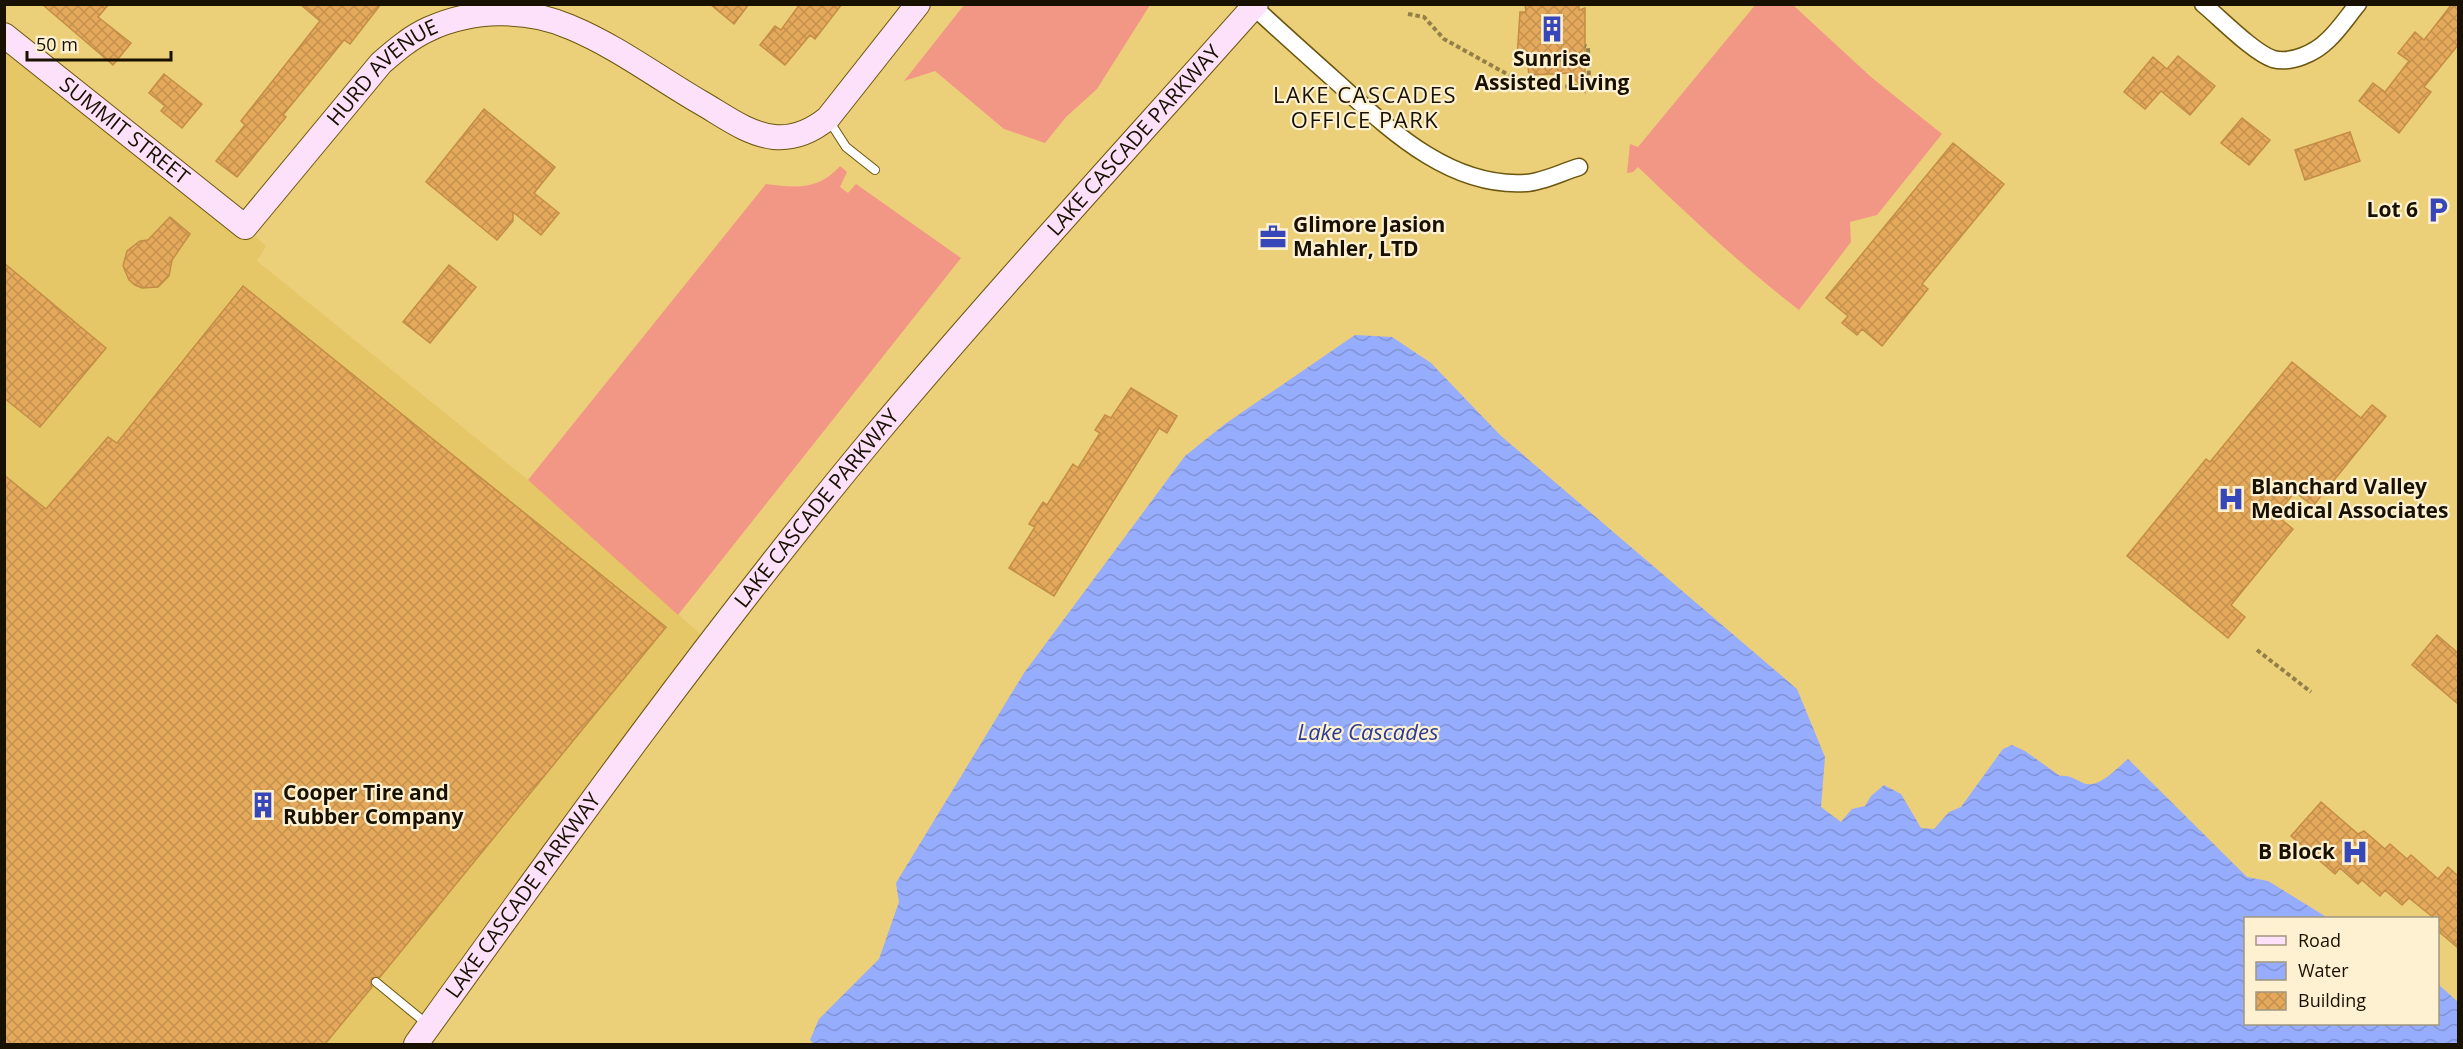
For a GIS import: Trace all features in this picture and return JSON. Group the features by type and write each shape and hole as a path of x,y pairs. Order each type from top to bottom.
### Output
{"street":[{"path":"828,118 918,4"},
{"path":"2203,4 2261,52 2273,59 2304,56 2320,47 2330,39 2358,4"},
{"path":"1255,6 1400,137 1447,166 1473,176 1528,183 1579,167"},
{"name":"LAKE CASCADE PARKWAY","path":"423,1035 614,769 702,651 872,440 983,308 1255,6"},
{"name":"HURD AVENUE","path":"245,227 381,63 426,30 455,19 503,9 544,18 570,27 608,46 743,127 772,137 792,136 816,128 828,118"},
{"name":"SUMMIT STREET","path":"4,35 245,227"}],"lane":[{"path":"828,118 846,147 874,170"},
{"path":"376,982 423,1035"}],"path":[{"path":"1408,14 1424,17 1444,39 1532,88 1580,87 1589,79 1588,46 1585,46"},
{"path":"2257,650 2311,692"}],"shaded area":[{"path":"1756,4 1793,5 1871,77 1942,134 1877,215 1850,222 1851,242 1799,310 1737,259 1638,167 1633,172 1627,173 1630,144 1638,147"},
{"path":"964,5 1150,5 1097,89 1066,117 1045,143 1004,129 935,71 904,81"},
{"name":"Cooper Tire and Rubber Company","path":"4,34 245,227 266,246 257,261 528,480 709,642 416,1044 5,1044"},
{"path":"840,166 847,172 840,187 848,193 856,184 961,258 678,615 528,480 766,184 806,186 824,180"}],"water":[{"name":"Lake Cascades","path":"1355,335 1392,337 1431,363 1501,436 1797,689 1825,757 1821,807 1841,822 1852,809 1865,806 1871,796 1884,785 1901,794 1921,828 1934,829 1949,812 1961,807 2003,749 2012,745 2025,751 2060,776 2089,784 2101,781 2128,759 2247,877 2268,881 2326,917 2244,917 2244,1025 2439,1025 2439,985 2458,1002 2458,1044 814,1044 810,1040 819,1019 879,959 899,902 896,883 1024,673 1185,456 1225,424"}],"building":[{"path":"42,4 109,4 98,17 131,43 113,65"},
{"path":"300,4 381,4 350,44 344,40 283,115 286,117 237,177 216,161 245,125 241,121 320,21"},
{"path":"710,4 749,4 734,24"},
{"path":"800,4 842,4 815,39 810,35 785,65 760,45 775,26 781,30"},
{"name":"Sunrise Assisted Living","path":"1525,4 1579,4 1579,10 1585,8 1585,92 1570,73 1529,75 1527,58 1517,58 1520,12 1526,12"},
{"path":"2452,4 2458,4 2458,45 2424,87 2431,92 2399,133 2359,101 2373,83 2385,92 2409,61 2398,53 2415,32 2424,40"},
{"path":"2178,56 2215,86 2190,115 2161,91 2145,109 2124,92 2153,57 2167,69"},
{"path":"164,74 202,104 182,128 161,111 165,106 149,93"},
{"path":"484,109 555,167 534,193 559,213 541,235 513,212 513,221 497,240 426,182"},
{"path":"2242,118 2270,140 2249,165 2221,143"},
{"path":"2350,132 2360,161 2305,180 2295,150"},
{"path":"1953,143 2004,184 1922,284 1928,289 1882,346 1862,329 1857,335 1842,323 1848,316 1826,298"},
{"path":"170,217 190,234 172,260 169,276 158,287 142,288 135,285 129,280 123,266 127,251 140,241 148,240"},
{"path":"4,263 106,348 40,427 4,398"},
{"path":"449,265 476,287 430,343 403,322"},
{"name":"Cooper Tire and Rubber Company","path":"243,286 666,627 380,977 372,978 370,982 372,987 325,1044 4,1044 4,475 46,509 108,437 117,443"},
{"name":"Blanchard Valley Medical Associates","path":"2292,362 2361,418 2372,405 2386,416 2313,506 2295,492 2276,515 2293,529 2231,605 2245,617 2228,638 2127,556 2206,459 2210,462"},
{"path":"1131,388 1177,416 1167,433 1159,428 1054,596 1009,568 1035,527 1029,524 1043,502 1047,505 1073,464 1078,468 1100,433 1095,430 1105,415 1111,418"},
{"path":"2437,635 2458,653 2458,704 2412,665"},
{"name":"B Block","path":"2321,802 2358,834 2364,831 2385,849 2390,844 2407,859 2411,855 2438,879 2448,867 2458,876 2458,948 2439,932 2439,917 2433,917 2409,898 2402,905 2385,890 2380,896 2362,880 2358,884 2340,868 2335,874 2291,836"}],"place":[{"name":"Sunrise Assisted Living","path":"1552,29"},
{"name":"Lot 6","path":"2438,210"},
{"name":"Glimore Jasion Mahler, LTD","path":"1273,237"},
{"name":"Blanchard Valley Medical Associates","path":"2231,499"},
{"name":"Cooper Tire and Rubber Company","path":"263,805"},
{"name":"B Block","path":"2355,852"}],"district":[{"name":"LAKE CASCADES OFFICE PARK","path":"1365,108"}]}
